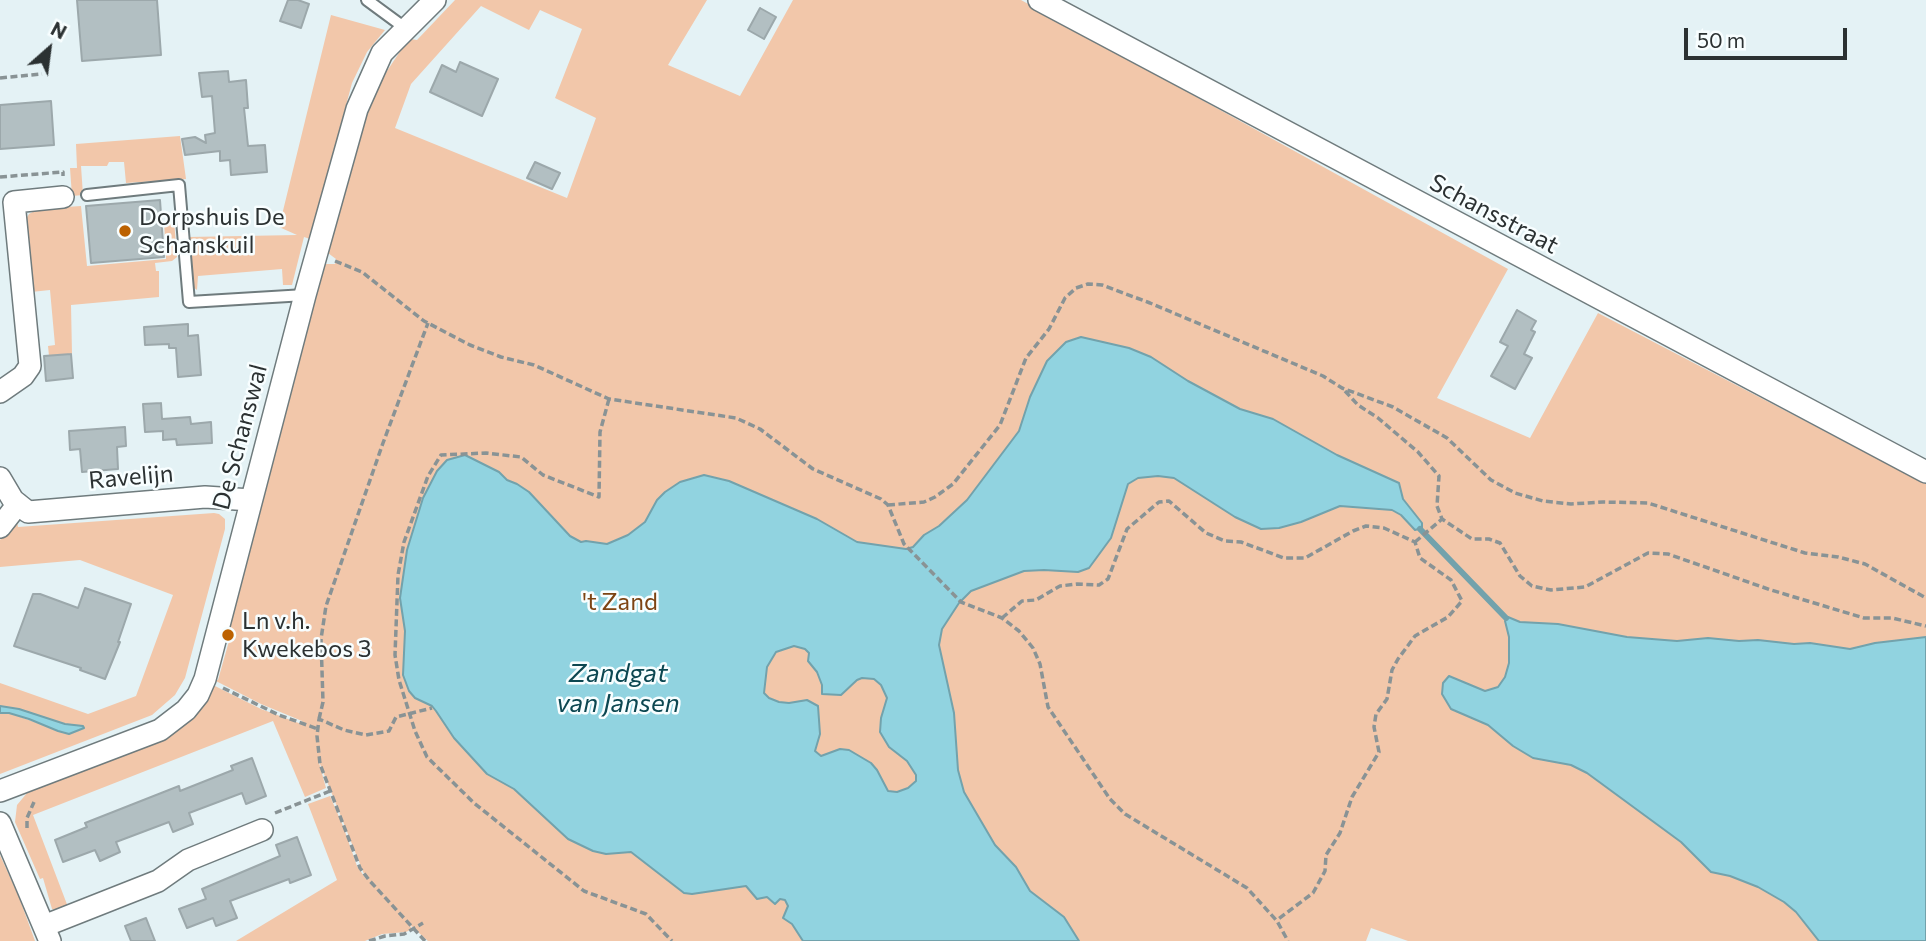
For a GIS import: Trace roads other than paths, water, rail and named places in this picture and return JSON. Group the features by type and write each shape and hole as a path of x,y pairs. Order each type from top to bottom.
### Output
{"street":[{"name":"De Schanswal","path":"0,791 160,730 193,703 205,679 305,295 358,108 382,53 435,0"},
{"name":"Schansstraat","path":"1039,0 1926,472"},
{"path":"0,392 23,376 30,366 14,202 63,197"},
{"path":"0,478 18,504 0,527"},
{"name":"Ravelijn","path":"18,504 28,512 205,497 251,500"},
{"path":"0,823 47,933 158,881 188,860 262,830"}],"lane":[{"path":"367,0 405,28"},
{"path":"87,195 179,185 189,302 305,295"}],"water":[{"name":"Zandgat van Jansen","path":"1081,337 1129,348 1151,357 1240,409 1273,419 1337,455 1399,483 1403,499 1422,523 1422,528 1415,530 1401,515 1392,510 1340,506 1301,522 1279,528 1261,529 1235,517 1174,478 1138,478 1128,484 1111,538 1089,568 1078,572 1024,571 971,591 959,603 942,629 939,645 954,713 958,770 964,792 995,845 1016,867 1030,891 1064,917 1079,941 803,941 792,924 783,918 788,906 785,900 780,899 775,904 767,897 757,899 746,886 684,893 631,852 606,854 568,839 514,789 487,774 454,738 432,706 415,698 409,691 403,675 405,631 400,598 407,550 423,498 437,471 447,460 465,455 499,472 507,480 529,492 570,536 581,542 607,544 628,535 645,522 657,500 665,492 680,482 704,475 729,481 817,519 857,542 906,549 913,547 967,500 1019,431 1030,397 1047,361 1066,342","holes":["794,646 809,653 808,661 817,672 822,685 822,694 841,695 862,678 874,679 881,685 887,698 880,732 889,747 907,761 916,775 916,781 908,788 897,792 888,791 871,763 849,750 840,749 821,756 815,751 820,734 818,706 807,700 779,702 764,693 767,667 776,652"]},
{"path":"1508,617 1520,622 1558,624 1627,637 1677,641 1708,638 1758,640 1850,649 1926,637 1926,941 1819,941 1796,912 1784,902 1758,887 1711,872 1681,842 1587,773 1571,765 1533,758 1513,746 1488,725 1451,709 1442,694 1443,683 1449,676 1485,691 1498,687 1505,677 1509,663 1509,637 1505,621"},
{"path":"0,706 84,728 69,734 29,719 0,713"}],"waterway":[{"path":"1420,529 1506,618"}],"place":[{"name":"Dorpshuis De Schanskuil","path":"125,231"},
{"name":"Ln v.h. Kwekebos 3","path":"228,635"}],"park label":[{"name":"'t Zand","path":"620,602"}]}
